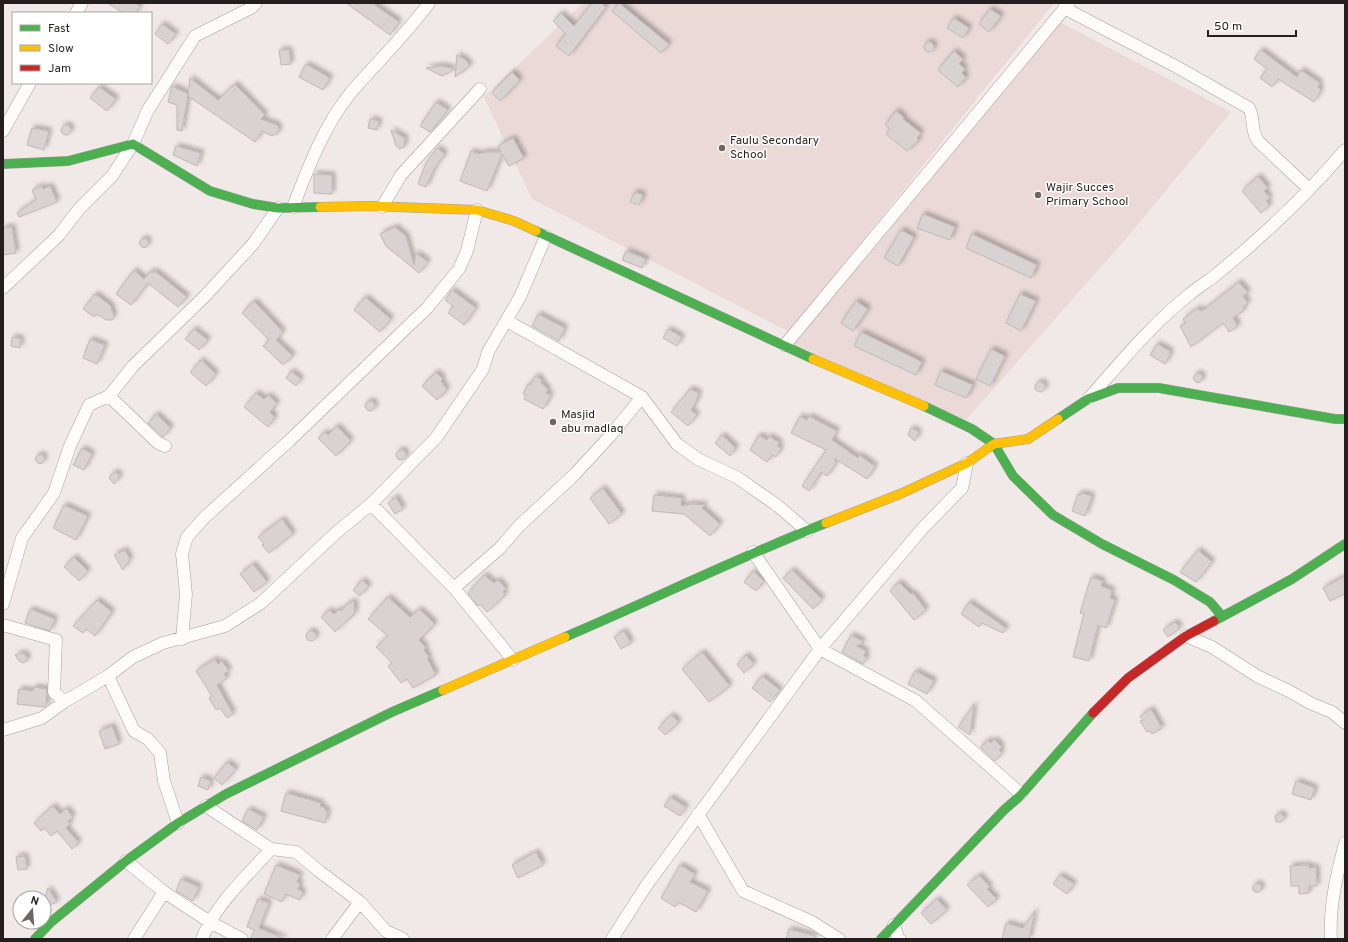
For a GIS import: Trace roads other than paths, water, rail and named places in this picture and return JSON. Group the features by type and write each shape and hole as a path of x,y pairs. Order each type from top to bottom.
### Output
{"street":[{"path":"77,12 82,3"},
{"path":"3,288 59,235 79,209 112,176 133,144 148,110 196,36 251,8 256,3"},
{"path":"293,207 308,169 330,124 349,96 414,24 429,3"},
{"path":"785,345 1067,6 1249,108 1252,112 1254,135 1258,141 1309,189"},
{"path":"3,132 29,84"},
{"path":"382,207 401,175 480,89"},
{"path":"3,164 68,161 133,144 173,167 210,191 253,204 278,208 382,207 477,210 514,221 847,374 939,412 972,429 994,444 1013,476 1053,515 1102,544 1180,583 1210,602 1222,616"},
{"path":"1088,399 1137,344 1189,294 1212,278 1263,234 1309,189 1345,150"},
{"path":"3,604 22,538 54,493 70,446 89,405 108,396 133,366 204,297 253,244 278,208"},
{"path":"182,639 186,594 182,554 187,537 205,517 289,442 427,308 459,269 467,251 477,210"},
{"path":"3,730 42,718 64,702 108,676 132,657 164,643 225,626 262,603 338,531 370,504 436,438 483,369 488,352 520,297 546,236"},
{"path":"507,321 642,398 677,444 698,459 738,478 778,506 807,531"},
{"path":"34,939 51,922 126,861 178,823 226,794 392,712 642,604 753,552 900,494 967,463 994,444 1028,438 1088,399 1118,388 1159,388 1335,419 1345,419"},
{"path":"108,396 158,443 165,446"},
{"path":"454,588 500,548 519,526 574,474 610,436 642,398"},
{"path":"612,939 646,886 820,649 904,550 962,488 967,463"},
{"path":"370,504 454,588 513,660"},
{"path":"881,939 1022,794 1088,719 1128,678 1186,636 1292,579 1345,544"},
{"path":"753,552 820,649 916,701 1022,794"},
{"path":"3,625 56,640 54,692 64,702"},
{"path":"1186,636 1212,647 1257,676 1289,690 1310,703 1332,712 1345,723"},
{"path":"108,676 134,731 148,739 160,753 164,782 178,823"},
{"path":"206,806 270,850 296,852 360,902 386,931 404,939"},
{"path":"698,814 744,890 812,922 839,939"},
{"path":"1331,939 1331,912 1341,874 1345,843"},
{"path":"202,939 217,911 270,850"},
{"path":"126,861 164,892 210,922 242,939"},
{"path":"134,939 164,892"},
{"path":"332,939 360,902"},
{"path":"894,925 900,939"}],"place":[{"name":"Faulu Secondary School","path":"722,148"},
{"name":"Wajir Succes Primary School","path":"1038,195"},
{"name":"Masjid abu madlaq","path":"553,422"}]}
